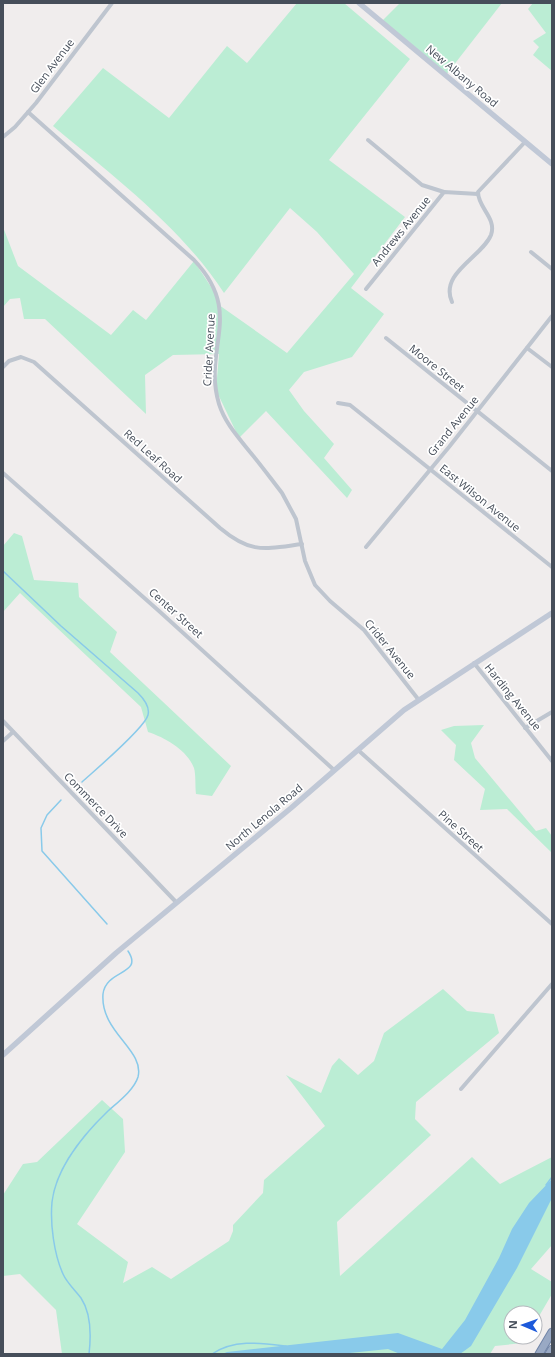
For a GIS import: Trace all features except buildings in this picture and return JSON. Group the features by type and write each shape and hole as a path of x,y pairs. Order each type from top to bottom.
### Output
{"highway":[{"path":"539,1354 552,1332"},
{"path":"549,1354 552,1349"}],"main road":[{"name":"New Albany Road","path":"359,3 415,47 552,164"},
{"name":"North Lenola Road","path":"3,1055 105,962 418,699 552,612"}],"street":[{"name":"Glen Avenue","path":"3,137 28,112 112,3"},
{"name":"Crider Avenue","path":"28,112 194,260 210,280 221,312 215,375 217,394 221,410 229,427 286,499 296,519 309,574 319,591 364,630 418,699"},
{"path":"368,140 422,185 444,192"},
{"path":"452,302 450,295 454,280 461,268 487,241 492,231 489,216 478,200 478,194 485,182 525,142"},
{"name":"Andrews Avenue","path":"366,289 444,192 478,194"},
{"path":"531,252 552,269"},
{"name":"Grand Avenue","path":"366,547 380,532 552,316"},
{"name":"Moore Street","path":"386,338 552,471"},
{"path":"527,348 552,367"},
{"name":"Red Leaf Road","path":"3,367 21,357 30,359 220,528 241,544 263,548 302,544"},
{"name":"East Wilson Avenue","path":"338,403 350,406 552,567"},
{"name":"Center Street","path":"3,473 164,615 334,770"},
{"name":"Harding Avenue","path":"474,663 552,760"},
{"path":"525,728 552,712"},
{"name":"Commerce Drive","path":"3,721 176,902"},
{"path":"3,741 13,732"},
{"name":"Pine Street","path":"358,750 552,924"},
{"path":"461,1089 552,984"}],"green space":[{"path":"297,3 344,3 410,59 329,160 405,217 351,288 384,314 352,357 304,372 289,390 304,411 334,444 324,458 352,490 347,498 266,411 239,438 216,390 219,354 173,355 145,375 146,414 45,319 24,319 20,298 10,299 3,307 3,227 18,266 111,335 133,310 146,320 194,261 217,296 219,305 287,353 354,274 317,232 290,208 224,293 188,246 167,225 122,183 53,126 103,68 169,118 227,46 247,63"},
{"path":"400,3 502,3 446,75 381,22"},
{"path":"533,3 552,3 552,71 533,55 539,47 533,41 546,33 528,9"},
{"path":"14,533 22,536 34,580 78,583 79,597 117,632 110,652 231,766 212,796 196,794 194,768 181,750 169,741 148,732 141,707 20,593 3,612 3,546"},
{"path":"484,725 471,743 475,758 536,831 546,828 552,836 552,853 507,809 480,810 485,789 454,760 456,745 441,730 454,726"},
{"path":"443,989 467,1011 494,1014 499,1033 416,1102 415,1119 431,1135 337,1222 340,1276 472,1157 500,1184 552,1157 552,1245 531,1269 552,1282 552,1294 543,1309 543,1305 503,1305 503,1345 504,1345 495,1346 490,1354 62,1354 56,1310 20,1274 3,1276 3,1195 23,1164 37,1162 102,1100 123,1119 125,1152 77,1224 128,1262 123,1283 152,1267 171,1279 229,1241 233,1231 233,1225 263,1193 264,1180 325,1126 286,1075 321,1093 332,1066 339,1058 358,1075 374,1061 384,1033"}],"water":[{"path":"552,1179 552,1198 517,1268 471,1346 460,1354 400,1354 388,1349 340,1354 222,1354 227,1352 398,1333 442,1349 465,1320 499,1258 512,1229 529,1203"}],"waterway":[{"path":"3,571 61,626 138,693 147,706 148,715 145,721 118,749 82,782"},
{"path":"61,800 47,815 41,828 42,851 107,924"},
{"path":"89,1354 90,1333 87,1311 81,1298 65,1277 57,1257 53,1239 52,1202 59,1177 72,1152 99,1120 133,1087 138,1077 138,1067 135,1058 108,1019 104,1007 103,994 106,986 110,980 128,969 131,964 132,959 128,951"},
{"path":"546,1185 552,1177"},
{"path":"212,1354 220,1349 238,1344 257,1343 286,1346"}]}
